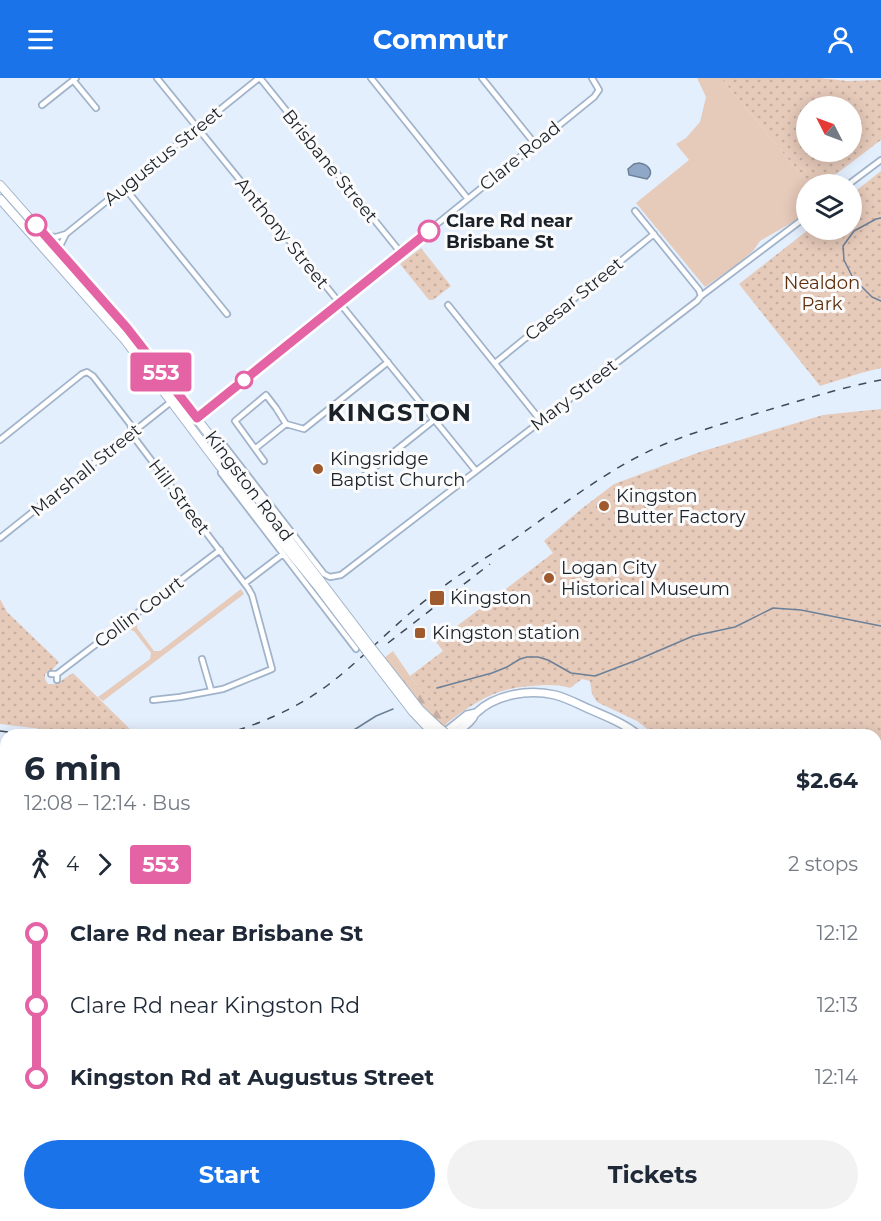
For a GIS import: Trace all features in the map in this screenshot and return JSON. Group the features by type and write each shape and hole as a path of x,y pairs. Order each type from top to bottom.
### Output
{"main road":[{"name":"Kingston Road","path":"0,185 127,328 383,667 413,712 432,729"},
{"name":"Kingston Road","path":"0,199 115,327 219,465 368,647"},
{"path":"166,378 167,385 175,395 172,401"}],"street":[{"name":"Augustus Street","path":"66,234 259,78"},
{"name":"Brisbane Street","path":"259,78 401,254"},
{"path":"371,78 468,198"},
{"path":"482,78 535,144"},
{"name":"Clare Road","path":"188,425 594,97 598,90 592,78"},
{"path":"42,105 75,79 96,108"},
{"name":"Anthony Street","path":"159,79 476,471"},
{"path":"862,174 881,160"},
{"path":"124,187 227,314"},
{"path":"635,211 699,290 701,296"},
{"name":"Mary Street","path":"213,439 220,440 324,574 330,577 341,575 796,224"},
{"path":"45,236 56,237 66,234"},
{"path":"60,253 61,243 66,234"},
{"name":"Caesar Street","path":"495,363 654,234"},
{"path":"448,305 541,421"},
{"path":"264,461 235,421 266,395 286,424 304,429 388,362"},
{"name":"Hill Street","path":"0,440 82,374 87,372 93,376 130,424 136,440 252,595 272,669 222,689 211,690"},
{"name":"Marshall Street","path":"0,538 172,401"},
{"path":"355,483 434,420"},
{"path":"256,448 286,424"},
{"name":"Kingston Road","path":"219,465 220,471 356,650"},
{"name":"Collin Court","path":"55,676 220,550"},
{"path":"245,583 283,554"},
{"path":"153,700 211,690 202,659"},
{"path":"460,729 476,713 491,703 511,696 532,693 550,694 567,699 629,729"},
{"path":"450,729 467,715 476,713"}],"green space":[{"path":"697,78 721,78 801,174 796,174 796,220 760,241 753,251 705,287 636,203 689,160 676,144 686,138 700,122 706,97"},
{"path":"721,78 881,80 881,140 862,154 862,96 796,96 796,162 852,162 836,174 801,174"},
{"name":"Nealdon Park","path":"881,171 881,368 820,386 739,284 796,239 862,240 862,186"},
{"path":"421,248 451,286 433,300 429,300 400,264"},
{"path":"881,409 881,729 647,729 637,721 597,702 592,694 590,681 582,679 570,688 556,685 532,686 497,693 447,723 410,676 443,651 436,642 553,553 544,541 614,484 700,452 823,415"},
{"path":"241,589 244,594 103,701 98,697 150,659 151,653 134,631 130,630 137,625 154,651 160,651"},
{"path":"0,599 7,612 59,662 45,674 48,684 56,684 73,673 130,729 42,729 0,724"},
{"path":"393,651 429,701 445,718 447,723 444,727 424,708 384,658"}],"water":[{"path":"639,163 645,165 650,171 647,179 629,175 628,169"}],"waterway":[{"path":"881,218 854,231 843,246 844,260 853,278 872,297 881,301"},
{"path":"437,688 492,673 527,657 548,660 571,673 595,676 693,636 735,627 773,608 801,610 881,626"},
{"path":"355,729 376,716 393,709"}],"railway":[{"path":"241,729 277,715 316,694 445,585 626,463 685,436 819,395 881,380"},
{"path":"388,643 490,564"}],"bus line":[{"name":"553","path":"36,225 127,328 197,418 429,231"}],"place":[{"name":"Clare Rd near Brisbane St","path":"429,231"},
{"name":"Kingsridge Baptist Church","path":"318,469"},
{"name":"Kingston Butter Factory","path":"604,506"},
{"name":"Logan City Historical Museum","path":"549,578"},
{"name":"Kingston","path":"437,598"},
{"name":"Kingston station","path":"420,633"}],"district":[{"name":"KINGSTON","path":"400,413"}]}
